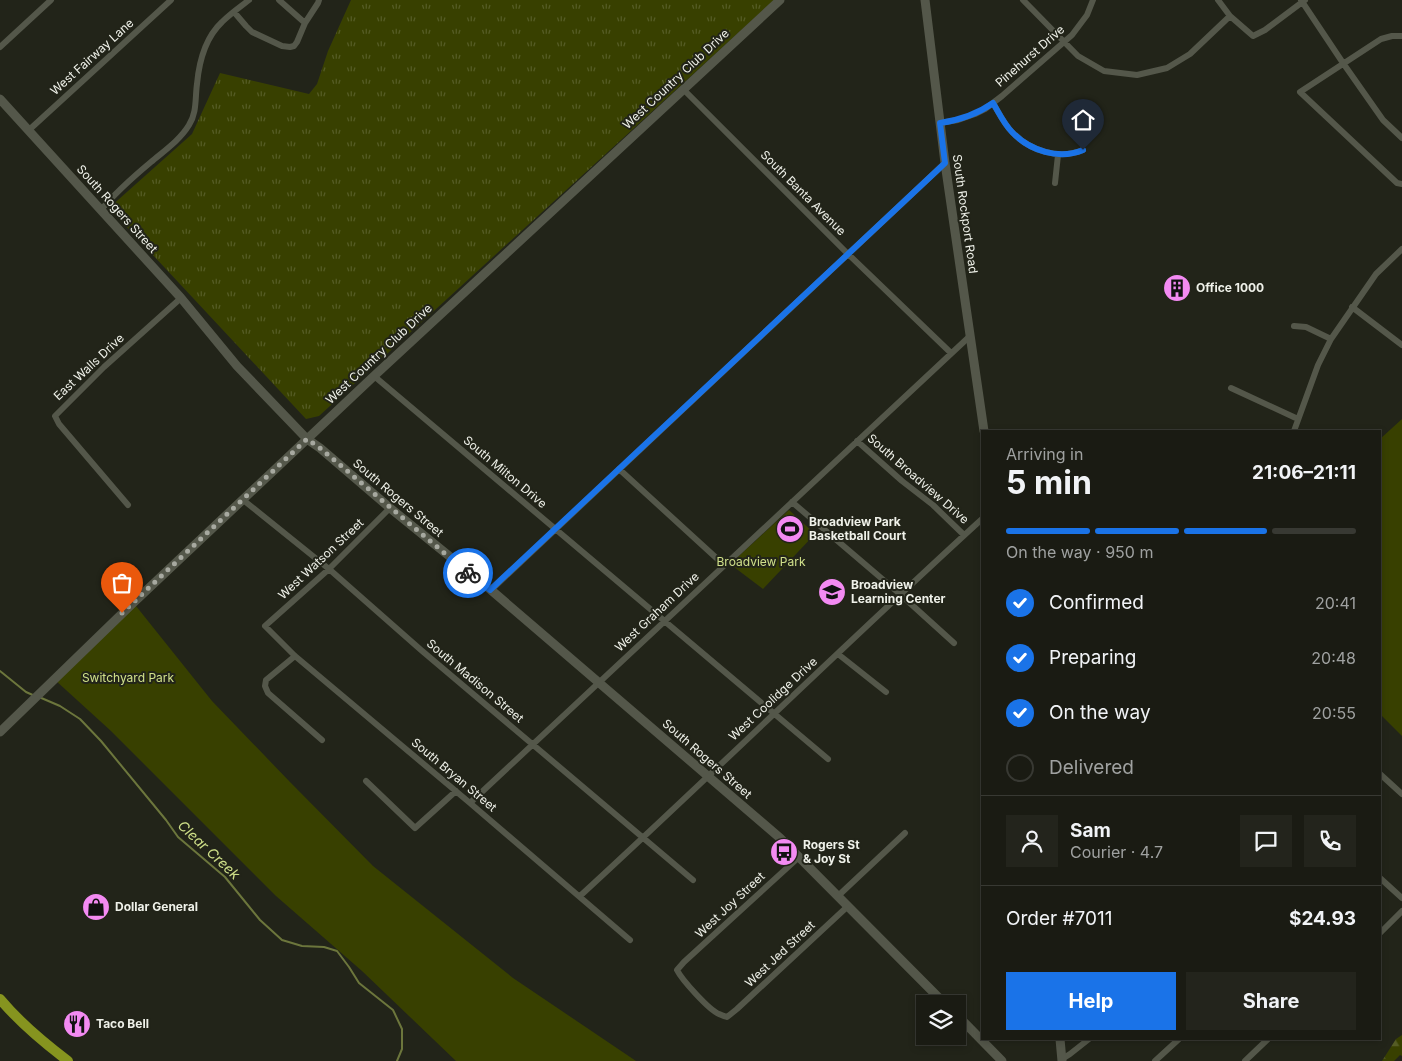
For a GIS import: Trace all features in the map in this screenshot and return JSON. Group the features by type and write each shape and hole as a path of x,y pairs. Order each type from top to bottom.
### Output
{"main road":[{"path":"0,1000 22,1024 68,1061"}],"street":[{"path":"0,47 51,0"},
{"name":"West Fairway Lane","path":"29,130 171,0"},
{"path":"101,210 115,193 181,135 188,126 194,114 197,82 204,48 222,22 249,0"},
{"path":"279,0 305,23"},
{"path":"234,12 249,29 282,46 290,48 297,42 305,23 319,0"},
{"name":"West Country Club Drive","path":"0,732 242,499 780,0"},
{"name":"South Rockport Road","path":"925,0 945,163 984,430"},
{"path":"1023,0 1078,56 1104,71 1136,75 1168,68 1190,54 1230,16"},
{"name":"Pinehurst Drive","path":"940,123 966,118 993,103 1064,42 1082,22 1093,0"},
{"path":"1218,0 1230,16 1254,36 1286,16 1302,1 1383,120 1402,138"},
{"path":"1402,36 1381,39 1300,92 1397,183 1402,184"},
{"name":"South Banta Avenue","path":"684,90 848,254 951,353"},
{"name":"South Rogers Street","path":"0,99 181,298 237,366 307,439 490,590 780,838 936,995"},
{"path":"993,103 1007,126 1018,138 1038,149 1058,155 1073,154 1083,150"},
{"path":"1055,183 1058,155"},
{"path":"490,590 945,163"},
{"path":"1294,430 1318,365 1331,339 1376,274 1402,249"},
{"name":"East Walls Drive","path":"128,505 55,418 104,367 181,298"},
{"path":"1352,307 1402,344"},
{"path":"1294,326 1306,327 1331,339"},
{"name":"West Graham Drive","path":"470,803 970,336"},
{"name":"South Milton Drive","path":"374,376 828,759"},
{"path":"1231,388 1298,420"},
{"name":"South Broadview Drive","path":"857,441 902,481 933,505 964,535"},
{"path":"619,468 724,565"},
{"name":"South Madison Street","path":"242,499 329,569 421,650 693,880"},
{"path":"792,502 954,643"},
{"name":"West Watson Street","path":"265,626 329,569 390,508"},
{"name":"West Coolidge Drive","path":"580,896 981,520"},
{"name":"South Bryan Street","path":"265,626 295,656 630,940"},
{"path":"838,654 886,692"},
{"path":"295,656 266,680 265,686 268,693 322,740"},
{"path":"1381,775 1402,794"},
{"path":"366,781 415,828 456,791"},
{"path":"838,896 905,833"},
{"name":"West Joy Street","path":"727,1017 718,1014 710,1007 681,977 677,970 799,857"},
{"path":"1381,879 1402,898"},
{"name":"West Jed Street","path":"727,1017 848,906"},
{"path":"1381,932 1402,911"},
{"path":"966,1024 981,1040"},
{"path":"981,1040 1002,1061"},
{"path":"1060,1040 1062,1060"},
{"path":"1062,1060 1088,1040"},
{"path":"1155,1061 1178,1040"},
{"path":"1245,1061 1267,1040"}],"green space":[{"path":"351,0 774,0 319,416 306,419 109,208 192,134 220,73 309,94 317,84 328,51"},
{"path":"1402,419 1402,736 1381,715 1381,438"},
{"name":"Broadview Park","path":"789,510 815,534 763,589 730,564"},
{"name":"Switchyard Park","path":"132,601 212,701 373,866 513,978 636,1061 456,1061 362,971 276,896 111,731 55,680"},
{"path":"1402,1035 1402,1056 1400,1055 1394,1061 1382,1061 1396,1039"}],"waterway":[{"name":"Clear Creek","path":"0,671 26,692 35,696"},
{"name":"Clear Creek","path":"39,697 60,706 80,719 101,741 178,837 225,877 260,920 282,940 302,946 324,947 337,951 359,983 393,1010 402,1029 402,1049 397,1061"}],"way so far":[{"path":"122,613 307,439 468,573"}],"place":[{"name":"Office 1000","path":"1177,288"},
{"name":"Broadview Park Basketball Court","path":"790,529"},
{"name":"Broadview Learning Center","path":"832,592"},
{"name":"Rogers St & Joy St","path":"784,852"},
{"name":"Dollar General","path":"96,907"},
{"name":"Taco Bell","path":"77,1024"}],"route":[{"path":"468,573 490,590 945,163 940,123 966,118 993,103 1012,133 1031,146 1058,155 1073,154 1083,150"}]}
